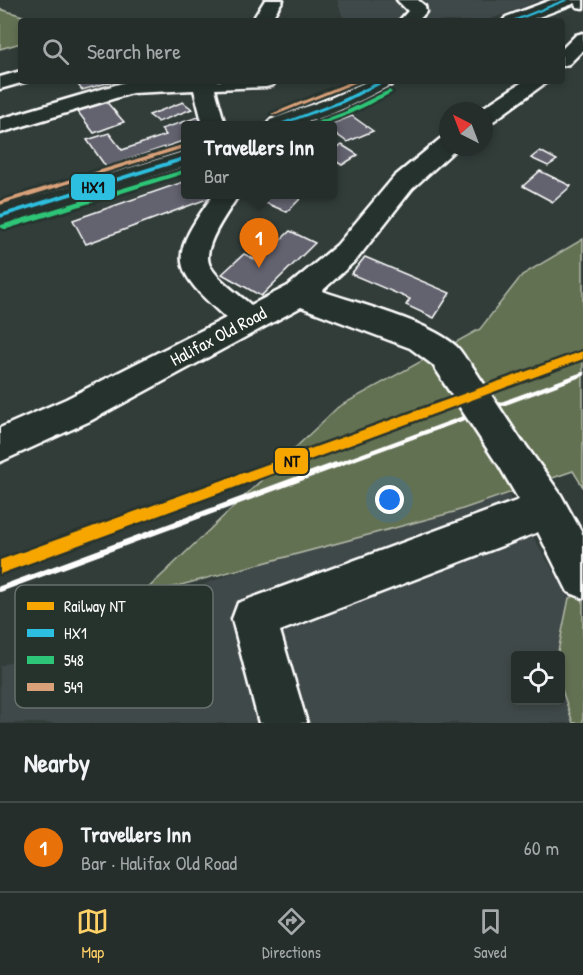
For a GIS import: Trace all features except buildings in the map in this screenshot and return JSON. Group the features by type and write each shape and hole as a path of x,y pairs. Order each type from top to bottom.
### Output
{"main road":[{"path":"263,18 274,0"},
{"path":"406,0 416,6 417,12 411,18"},
{"path":"520,18 567,0"},
{"path":"0,83 18,78"},
{"path":"0,126 130,87 203,84 213,121"},
{"path":"291,121 378,84"},
{"path":"493,111 534,84"},
{"name":"Halifax Old Road","path":"0,446 78,410 299,294 348,252 403,183 439,152"},
{"path":"0,216 181,160"},
{"path":"224,199 198,241 193,260 201,276 248,320"},
{"path":"299,294 421,339 445,356 547,509 583,577"},
{"path":"282,723 254,619 547,509"}],"shaded area":[{"path":"337,0 540,0 494,18 343,18"},
{"path":"493,469 569,598 558,651 511,651 511,705 565,705 565,699 573,723 0,723 0,666 15,660 15,708 213,708 213,585 203,585"}],"green space":[{"path":"0,9 29,18 18,18 18,44 0,49"},
{"path":"583,239 583,487 573,471 454,512 181,585 152,585 338,407 480,329 522,275"},
{"path":"583,593 583,723 573,723 565,699 565,651 558,651 569,598"}],"railway":[{"path":"331,467 583,374"},
{"path":"0,589 336,465"}],"rail line":[{"name":"NT","path":"0,567 583,355"}],"transit line":[{"name":"HX1","path":"520,18 567,0"},
{"name":"549","path":"274,114 349,84"},
{"name":"HX1","path":"289,121 341,102 378,84"},
{"name":"548","path":"323,121 346,113 389,92"},
{"name":"549","path":"0,203 181,147"},
{"name":"HX1","path":"0,216 181,160"},
{"name":"548","path":"4,227 181,173"}],"place":[{"name":"Travellers Inn","path":"259,268"}]}
